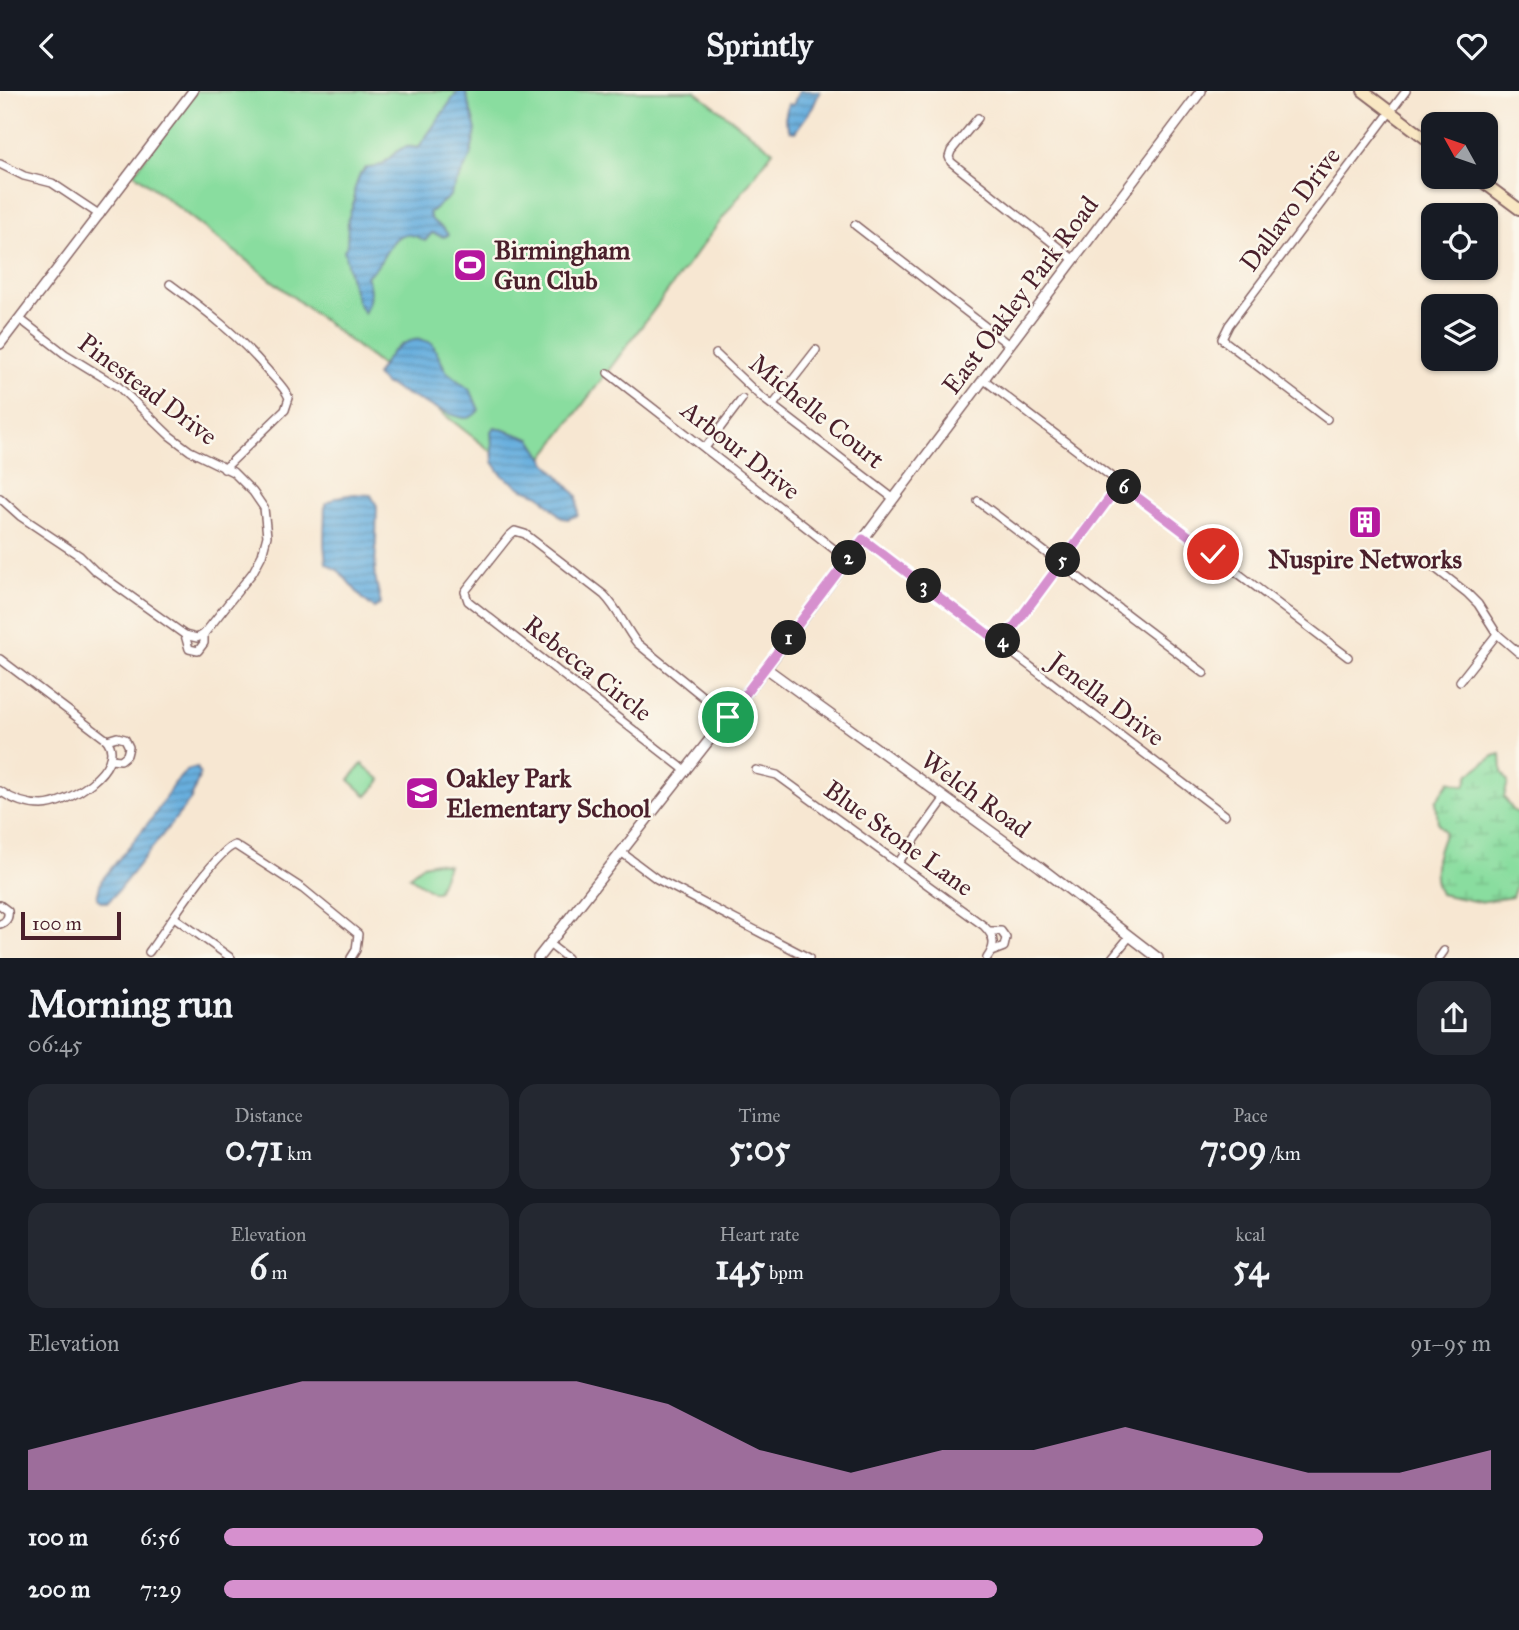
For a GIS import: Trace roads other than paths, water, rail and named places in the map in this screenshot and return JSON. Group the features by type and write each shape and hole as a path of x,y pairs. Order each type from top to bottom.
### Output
{"main road":[{"path":"1363,91 1421,136"},
{"path":"1492,189 1519,209"}],"street":[{"path":"0,344 193,91"},
{"name":"East Oakley Park Road","path":"1181,116 1195,91"},
{"name":"East Oakley Park Road","path":"538,958 766,668 1201,91"},
{"name":"Dallavo Drive","path":"1327,419 1222,339 1406,91"},
{"path":"978,118 951,151 951,163 1073,259"},
{"path":"0,164 24,176 52,183 100,215"},
{"path":"855,225 1009,345"},
{"path":"170,284 225,325 250,349 289,398 285,410 224,468"},
{"name":"Pinestead Drive","path":"20,319 65,354 119,387 170,436 208,461 233,472 264,508 267,536 262,555 253,572 202,638"},
{"path":"773,405 816,350"},
{"name":"Michelle Court","path":"716,354 742,380 894,499"},
{"name":"Arbour Drive","path":"608,373 848,560"},
{"path":"983,379 1348,657"},
{"path":"705,448 742,399"},
{"path":"1001,644 1120,484"},
{"path":"0,498 20,516 80,556 94,570 185,635 202,638 198,651 189,649 185,635"},
{"path":"978,501 1204,673"},
{"name":"Rebecca Circle","path":"686,771 471,604 466,597 467,589 509,536 515,531 521,532 604,595 613,604 637,643 728,717"},
{"name":"Jenella Drive","path":"863,539 1225,815"},
{"path":"1435,568 1468,593 1497,634 1519,653"},
{"path":"1460,681 1497,634"},
{"path":"0,659 107,740 111,750 110,759 84,790 64,801 43,805 20,802 0,791"},
{"name":"Welch Road","path":"766,668 1158,958"},
{"path":"107,740 117,737 125,740 129,747 127,755 121,760 110,759"},
{"name":"Blue Stone Lane","path":"756,770 777,775 989,931 994,940 989,955"},
{"path":"898,863 945,798"},
{"path":"149,952 225,849 234,845 303,890 358,934 356,950 351,958"},
{"path":"621,852 657,880 809,958"},
{"path":"0,905 8,911 9,916 5,923 0,924"},
{"path":"174,917 230,958"},
{"path":"989,931 1001,931 1007,940 1002,949 989,955"},
{"path":"1112,958 1130,936"},
{"path":"549,944 567,958"}],"water":[{"path":"458,91 466,93 476,130 470,158 449,197 429,213 432,220 448,235 444,237 432,233 425,241 413,235 396,238 374,270 366,276 370,295 364,313 354,292 344,250 347,246 348,219 360,174 366,168 384,163 401,149 418,148"},
{"path":"799,91 820,91 813,107 795,132 790,131 785,119 788,104 793,105"},
{"path":"419,339 432,343 446,371 471,391 479,410 475,414 465,418 449,414 385,384 376,376 398,347"},
{"path":"495,427 531,439 546,462 577,496 578,515 562,518 540,495 523,489 502,475 493,462 491,431"},
{"path":"371,495 377,506 375,576 381,604 374,608 340,572 326,563 325,504 337,497"},
{"path":"197,767 200,774 191,799 116,893 108,902 102,902 97,898 101,881 154,816 173,785 187,770"}],"place":[{"name":"Birmingham Gun Club","path":"470,265"},
{"name":"Nuspire Networks","path":"1365,522"},
{"name":"Oakley Park Elementary School","path":"422,793"}]}
